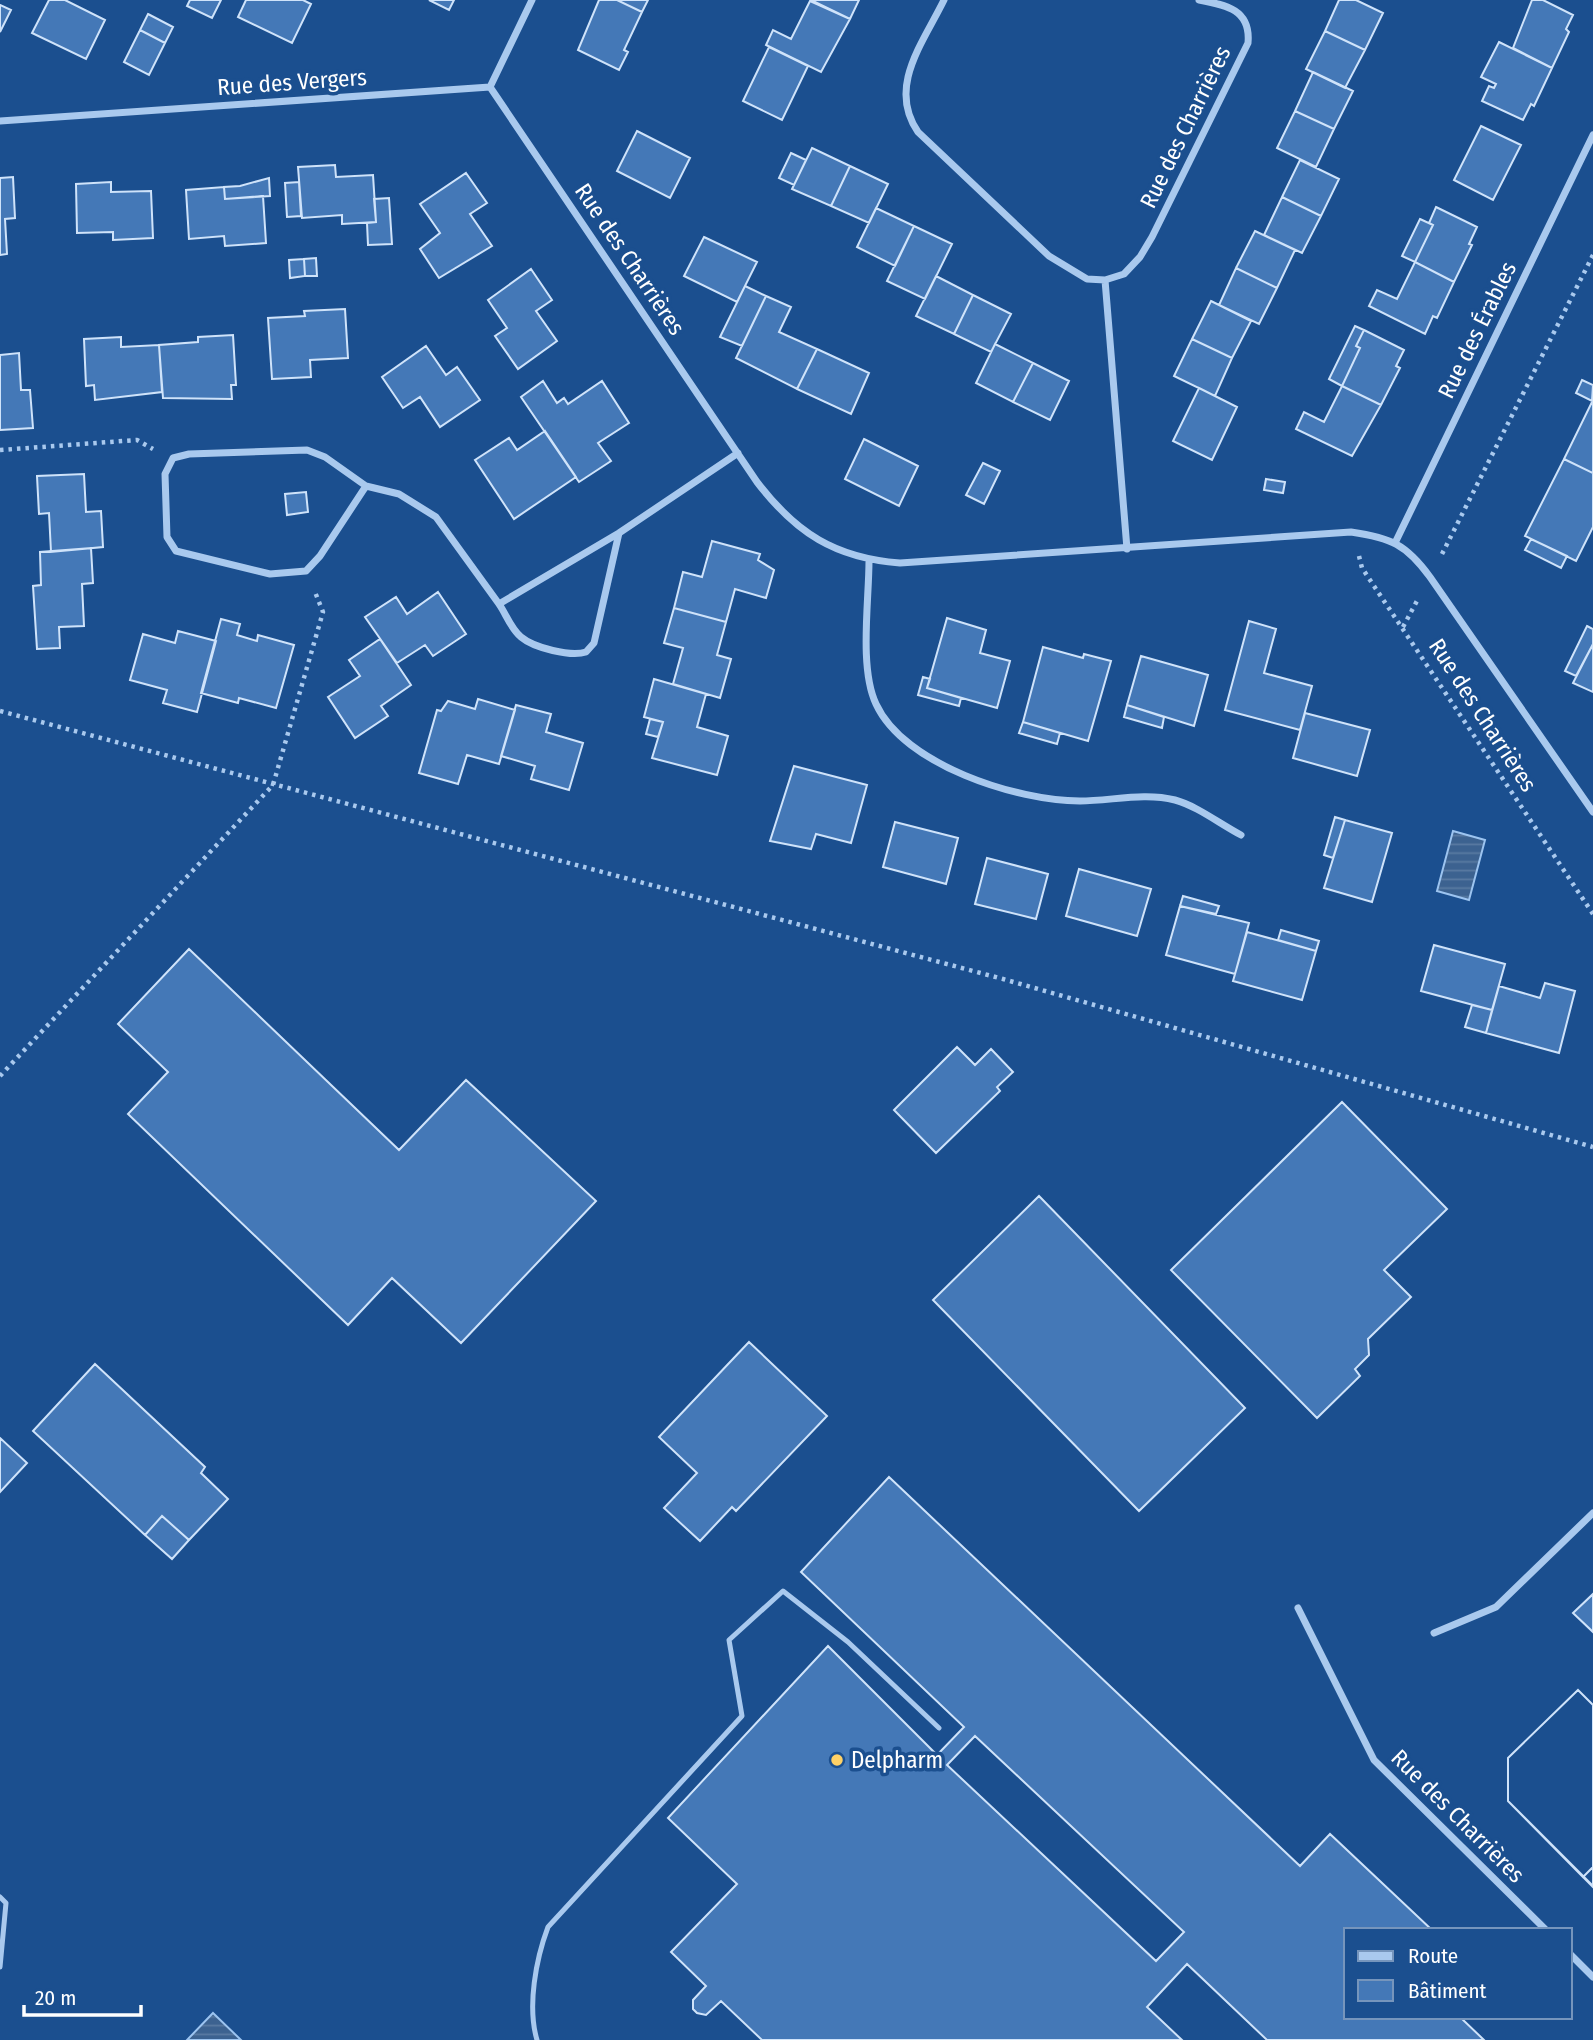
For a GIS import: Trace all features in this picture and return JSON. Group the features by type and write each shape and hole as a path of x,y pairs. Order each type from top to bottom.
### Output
{"street":[{"path":"490,87 533,0"},
{"path":"944,0 904,86 909,119 918,132 1049,256 1087,279 1105,280 1127,549"},
{"name":"Rue des Charrières","path":"1105,280 1124,274 1140,257 1153,237 1248,43 1249,29 1244,17 1234,9 1199,0"},
{"name":"Rue des Vergers","path":"0,121 490,87"},
{"name":"Rue des Charrières","path":"490,87 738,453 778,509 795,525 831,547 869,561 920,562 1351,532 1396,541 1415,557 1430,577 1593,812"},
{"name":"Rue des Érables","path":"1396,541 1593,135"},
{"path":"366,486 320,556 306,571 270,574 176,551 167,537 165,474 173,458 189,454 296,448 325,457 366,486 399,494 436,517 499,604 516,633 528,642 572,654 586,652 594,643 619,533"},
{"path":"499,604 619,533 738,453"},
{"path":"869,561 869,677 876,703 890,725 914,746 964,775 1050,799 1079,801 1148,796 1177,800 1241,835"},
{"path":"1434,1633 1496,1607 1593,1513"},
{"name":"Rue des Charrières","path":"1298,1608 1374,1760 1544,1928"},
{"path":"1572,1956 1593,1977"}],"lane":[{"path":"537,2040 533,2026 539,1951 548,1927 742,1716 729,1640 783,1591 848,1642 939,1728"},
{"path":"0,1897 6,1903 0,1967"}],"path":[{"path":"1402,627 1593,255"},
{"path":"0,450 137,440 173,458"},
{"name":"Rue des Charrières","path":"1351,532 1362,568 1593,914"},
{"path":"0,1076 273,785 323,612 306,571"},
{"path":"0,711 1003,979 1593,1147"}],"water":[{"path":"1453,831 1485,840 1469,900 1437,891"},
{"path":"213,2013 241,2040 187,2040"}],"building":[{"path":"49,0 65,0 105,20 86,59 32,33"},
{"path":"190,0 221,0 212,18 187,6"},
{"path":"246,0 303,0 311,4 292,43 238,17"},
{"path":"429,0 454,0 449,10"},
{"path":"599,0 617,0 642,12 624,50 628,52 619,70 578,50"},
{"path":"617,0 648,0 642,12"},
{"path":"811,0 859,0 850,19"},
{"path":"1339,0 1356,0 1383,13 1365,50 1325,31"},
{"path":"1532,0 1543,0 1573,15 1566,29 1569,32 1552,68 1513,48"},
{"path":"810,1 850,19 821,72 766,45 773,30 791,39"},
{"path":"0,5 11,10 0,32"},
{"path":"148,14 173,27 165,43 140,30"},
{"path":"140,30 165,43 149,75 124,62"},
{"path":"1325,31 1365,50 1345,88 1306,69"},
{"path":"1499,42 1552,68 1534,106 1531,104 1523,120 1482,101 1489,86 1494,88 1496,84 1481,77"},
{"path":"769,47 808,66 782,120 743,101"},
{"path":"1313,72 1353,91 1334,129 1295,111"},
{"path":"1295,111 1334,129 1316,167 1277,148"},
{"path":"1481,126 1521,145 1493,200 1454,180"},
{"path":"637,131 690,158 670,198 617,171"},
{"path":"812,148 850,166 831,206 792,189"},
{"path":"791,153 806,160 794,185 779,178"},
{"path":"1300,160 1339,179 1321,216 1282,197"},
{"path":"335,165 336,177 373,175 376,222 342,224 342,215 302,218 298,167"},
{"path":"850,166 888,184 869,223 831,206"},
{"path":"466,173 487,203 470,214 492,246 439,278 420,249 440,233 420,204"},
{"path":"13,177 15,218 5,219 7,254 0,255 0,178"},
{"path":"269,178 270,196 225,199 224,187 240,186"},
{"path":"111,182 111,192 151,191 153,238 113,240 113,232 77,233 76,184"},
{"path":"299,182 301,216 287,217 285,183"},
{"path":"224,187 225,199 263,196 266,243 225,246 224,236 189,239 186,190"},
{"path":"1282,197 1321,216 1302,253 1264,235"},
{"path":"389,198 392,244 368,245 367,223 376,222 374,199"},
{"path":"1436,207 1477,227 1469,244 1472,245 1454,282 1415,262 1433,225 1429,223"},
{"path":"876,208 914,226 895,266 857,247"},
{"path":"1420,219 1433,225 1415,262 1402,256"},
{"path":"914,226 952,244 925,299 887,281"},
{"path":"1255,231 1295,250 1277,288 1236,268"},
{"path":"704,237 757,262 737,302 684,276"},
{"path":"316,258 317,276 305,276 304,259"},
{"path":"304,259 305,276 290,278 289,260"},
{"path":"1415,262 1454,282 1437,318 1433,316 1425,334 1369,306 1377,290 1397,299"},
{"path":"1236,268 1277,288 1259,324 1219,305"},
{"path":"531,269 552,300 536,311 557,341 518,369 495,336 507,328 488,300"},
{"path":"936,276 973,295 954,334 916,316"},
{"path":"745,286 766,296 742,346 720,337"},
{"path":"973,295 1011,314 991,352 954,334"},
{"path":"766,296 791,307 779,332 817,349 797,389 736,358"},
{"path":"1211,301 1251,321 1232,358 1192,339"},
{"path":"345,309 348,358 310,360 311,377 272,379 268,318 305,316 304,311"},
{"path":"1355,326 1364,330 1356,346 1360,348 1342,386 1329,379"},
{"path":"1364,330 1404,350 1396,366 1400,368 1381,405 1342,386 1360,348 1356,346"},
{"path":"233,335 236,385 231,385 232,399 163,398 159,345 198,342 198,337"},
{"path":"121,337 121,347 159,345 162,392 95,400 94,385 86,386 84,339"},
{"path":"1192,339 1232,358 1215,396 1174,376"},
{"path":"995,344 1033,363 1013,402 976,383"},
{"path":"426,346 446,375 457,367 480,400 440,427 420,397 403,408 382,377"},
{"path":"817,349 869,373 851,414 797,389"},
{"path":"19,353 21,390 30,390 33,428 0,430 0,355"},
{"path":"1033,363 1069,381 1050,420 1013,402"},
{"path":"1582,380 1593,385 1592,401 1576,393"},
{"path":"543,381 557,403 564,398 568,404 602,381 629,423 598,443 611,461 579,482 521,397"},
{"path":"1342,386 1381,405 1352,456 1296,429 1304,412 1324,422"},
{"path":"1199,388 1237,407 1212,460 1173,441"},
{"path":"1593,400 1593,473 1564,459"},
{"path":"545,431 576,477 514,519 475,460 509,438 517,450"},
{"path":"864,439 918,466 899,506 845,479"},
{"path":"1564,459 1593,473 1593,527 1576,561 1525,536"},
{"path":"983,463 1000,471 984,504 966,495"},
{"path":"84,474 86,512 101,511 103,547 51,552 49,513 39,514 37,476"},
{"path":"1266,479 1285,482 1283,493 1264,490"},
{"path":"306,492 308,512 287,515 285,494"},
{"path":"1531,539 1567,556 1561,568 1525,550"},
{"path":"712,541 760,554 758,560 774,570 766,598 735,589 726,622 674,608 683,572 702,577"},
{"path":"91,548 93,583 82,584 84,626 59,627 60,648 37,649 33,586 41,585 40,552"},
{"path":"438,592 466,634 433,656 425,645 397,663 365,617 396,597 407,614"},
{"path":"674,608 726,622 717,655 731,659 720,698 673,684 683,648 664,643"},
{"path":"947,618 986,630 980,653 1010,661 997,708 927,688"},
{"path":"221,619 240,624 237,635 257,641 258,635 294,645 276,708 239,698 238,703 201,693"},
{"path":"1249,621 1276,629 1264,673 1312,686 1300,730 1225,710"},
{"path":"1587,626 1593,629 1593,644 1576,676 1565,671"},
{"path":"178,631 216,641 197,712 163,703 167,690 130,680 143,634 175,643"},
{"path":"380,639 411,685 381,706 388,716 355,738 328,697 360,676 349,660"},
{"path":"1593,644 1593,692 1573,683"},
{"path":"1043,647 1083,658 1084,654 1111,661 1088,741 1023,722"},
{"path":"1141,656 1208,675 1194,726 1127,705"},
{"path":"923,677 930,679 927,688 961,698 959,706 918,695"},
{"path":"654,679 706,694 697,727 728,736 717,775 652,758 663,722 644,717"},
{"path":"478,699 515,710 499,764 467,755 458,784 419,773 437,710 441,711 448,701 475,709"},
{"path":"516,705 551,714 546,732 583,743 569,790 531,779 535,766 501,756"},
{"path":"1127,705 1164,717 1162,728 1124,717"},
{"path":"1305,713 1370,730 1357,776 1293,758"},
{"path":"650,719 663,722 658,737 646,734"},
{"path":"1023,722 1060,733 1057,744 1019,733"},
{"path":"794,766 867,785 851,843 816,834 811,849 770,841"},
{"path":"1335,817 1345,820 1333,858 1324,855"},
{"path":"1345,820 1392,833 1372,902 1324,888"},
{"path":"895,822 958,838 946,884 883,867"},
{"path":"987,858 1048,874 1036,919 975,904"},
{"path":"1079,869 1151,889 1137,936 1066,916"},
{"path":"1183,896 1219,906 1216,914 1180,906"},
{"path":"1180,906 1249,923 1235,974 1166,955"},
{"path":"1281,930 1319,941 1316,951 1278,940"},
{"path":"1247,932 1316,951 1302,1000 1233,981"},
{"path":"1434,945 1505,964 1492,1010 1421,991"},
{"path":"189,949 399,1150 466,1080 596,1201 461,1343 392,1278 348,1325 128,1114 168,1072 118,1024"},
{"path":"1545,983 1575,991 1559,1053 1486,1033 1499,986 1540,998"},
{"path":"1472,1005 1492,1010 1486,1033 1465,1027"},
{"path":"957,1047 975,1065 991,1049 1013,1072 997,1087 1000,1091 936,1153 894,1110"},
{"path":"1342,1102 1447,1209 1384,1270 1411,1297 1368,1339 1369,1355 1355,1369 1360,1376 1317,1418 1171,1270"},
{"path":"1039,1196 1245,1408 1139,1511 933,1300"},
{"path":"749,1342 827,1416 736,1511 732,1507 700,1541 664,1508 697,1473 659,1437"},
{"path":"95,1364 205,1467 201,1473 228,1499 189,1540 162,1516 145,1535 33,1431"},
{"path":"0,1438 27,1463 0,1492"},
{"name":"Delpharm","path":"889,1477 1300,1866 1330,1834 1430,1928 1344,1928 1344,2019 1462,2019 1484,2040 1267,2040 1187,1964 1147,2007 1182,2040 762,2040 721,2001 706,2015 697,2013 693,2009 693,2000 706,1986 671,1952 737,1884 668,1818 828,1646 937,1755 964,1727 801,1572","holes":["975,1736 1184,1932 1156,1961 947,1765"]},
{"path":"162,1516 189,1540 172,1559 145,1535"},
{"path":"1593,1594 1593,1632 1573,1613"},
{"path":"1578,1690 1593,1705 1593,1886 1508,1801 1508,1758"},
{"path":"1578,1690 1593,1705 1593,1867 1583,1877 1508,1801 1508,1758"},
{"path":"1593,1867 1593,1887 1583,1877"}],"place":[{"name":"Delpharm","path":"837,1760"}]}
